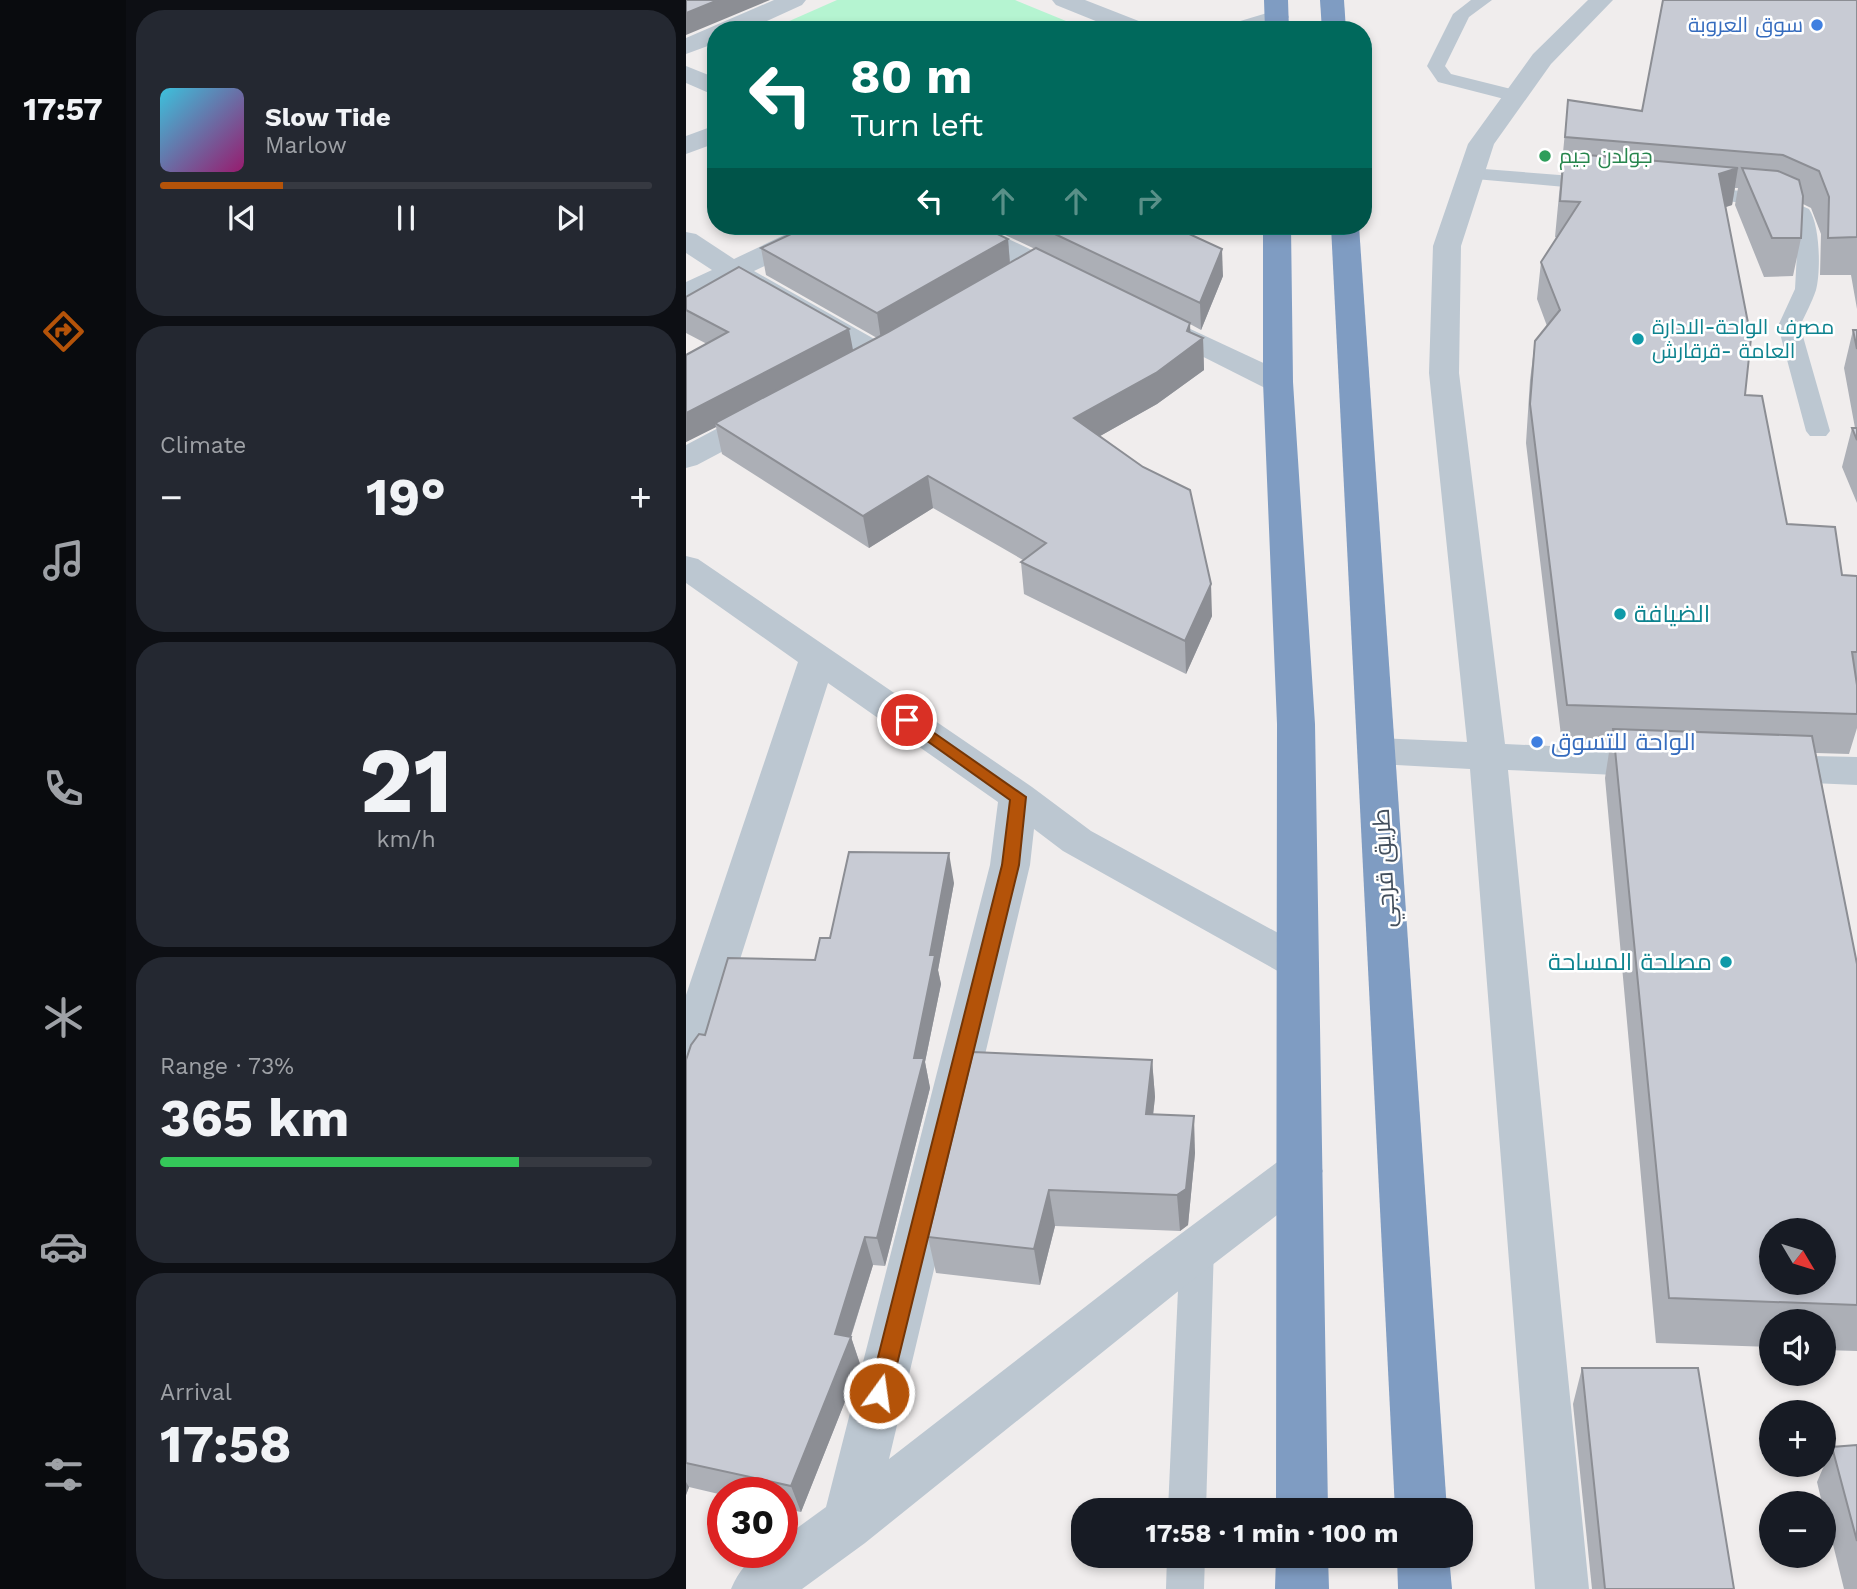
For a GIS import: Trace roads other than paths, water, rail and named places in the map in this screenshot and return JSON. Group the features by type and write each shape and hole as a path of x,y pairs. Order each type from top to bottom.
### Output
{"highway":[{"path":"1332,0 1333,21"},
{"path":"1278,235 1278,382 1296,724 1302,1498"},
{"name":"طريق قرجي","path":"1346,235 1420,1498"},
{"path":"1302,1568 1302,1589"},
{"path":"1424,1568 1425,1589"}],"street":[{"path":"746,21 793,0"},
{"path":"1063,0 1117,21"},
{"path":"1562,1589 1488,758 1444,373 1447,246 1482,144 1542,59 1601,0"},
{"path":"686,47 707,38"},
{"path":"686,73 707,84"},
{"path":"686,146 707,137"},
{"path":"686,293 807,235"},
{"path":"978,235 1090,289"},
{"path":"686,240 733,271 880,355"},
{"path":"1005,283 1040,264"},
{"path":"1127,307 1278,382"},
{"path":"686,458 796,400"},
{"path":"686,567 1018,797 1077,841 1298,963"},
{"path":"686,1060 818,657"},
{"path":"1378,751 1488,758 1693,765"},
{"path":"1734,766 1857,771"},
{"path":"847,1525 1010,865 1018,797"},
{"path":"1010,865 1077,841"},
{"path":"758,1589 847,1525 1196,1247 1300,1171"}],"lane":[{"path":"1483,0 1462,14 1436,66 1444,78 1516,96"},
{"path":"1471,174 1623,187"},
{"path":"1678,191 1775,200 1802,213 1808,234 1806,289 1789,326 1818,431"},
{"path":"1188,1498 1196,1247"},
{"path":"1185,1589 1186,1568"}],"place":[{"name":"سوق العروبة","path":"1817,25"},
{"name":"جولدن جيم","path":"1545,156"},
{"name":"مصرف الواحة-الادارة العامة -قرقارش","path":"1638,339"},
{"name":"الضيافة","path":"1620,614"},
{"name":"الواحة للتسوق","path":"1537,742"},
{"name":"مصلحة المساحة","path":"1726,962"}]}
